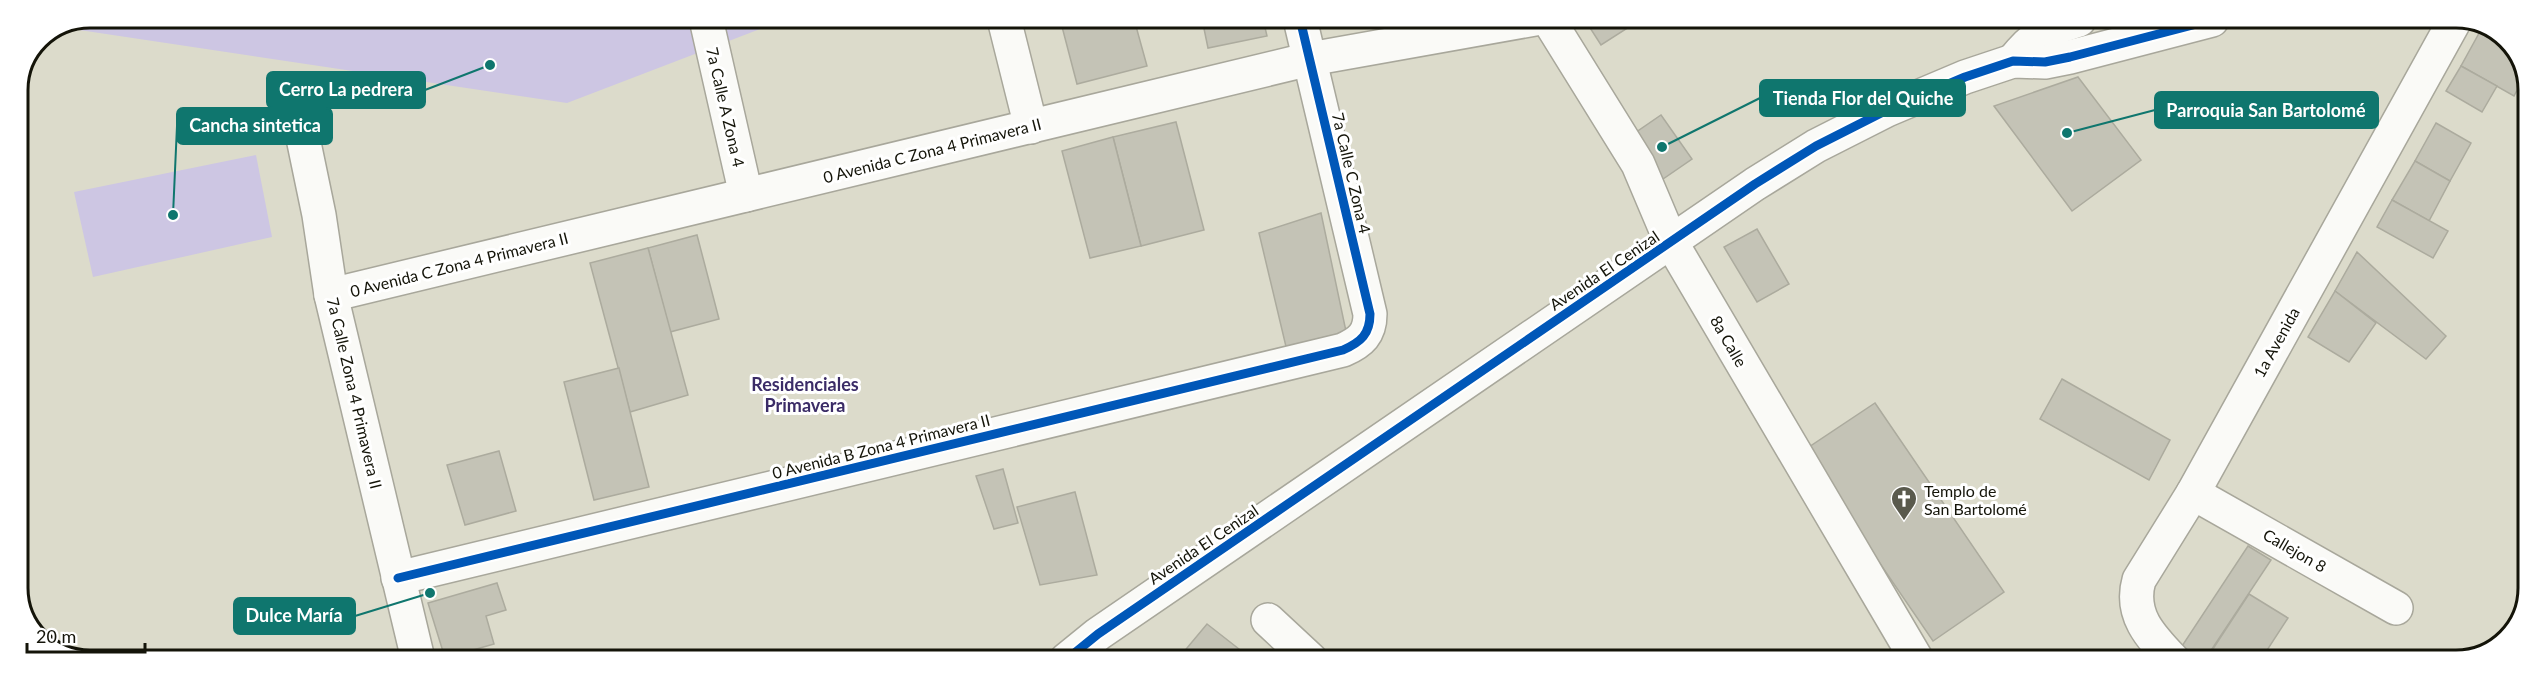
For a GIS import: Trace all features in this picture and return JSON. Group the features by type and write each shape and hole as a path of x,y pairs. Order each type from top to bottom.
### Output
{"street":[{"name":"7a Calle A Zona 4","path":"708,28 746,195"},
{"path":"1006,28 1031,126"},
{"name":"7a Calle C Zona 4","path":"1302,28 1370,314 1367,333"},
{"name":"0 Avenida C Zona 4 Primavera II","path":"332,295 1310,59 1489,28"},
{"name":"8a Calle","path":"1553,28 1638,164 1671,242 1912,651"},
{"path":"2013,61 2030,40 2053,28"},
{"name":"Avenida El Cenizal","path":"1077,651 1098,634 1755,184 1816,146 1887,110 1965,77 2013,61 2045,62 2181,28"},
{"name":"1a Avenida","path":"2166,651 2141,622 2136,606 2139,580 2193,493 2451,28"},
{"name":"7a Calle Zona 4 Primavera II","path":"293,90 319,215 332,295 416,651"},
{"name":"0 Avenida B Zona 4 Primavera II","path":"398,578 1343,350 1358,343 1367,333"},
{"name":"Callejon 8","path":"2193,493 2396,608"},
{"path":"1268,620 1301,651"}],"shaded area":[{"path":"91,28 763,28 567,103 79,30"},
{"path":"256,155 272,237 93,277 74,192"}],"building":[{"path":"1062,28 1136,28 1147,66 1077,84"},
{"path":"1204,28 1265,28 1267,36 1208,48"},
{"path":"1590,28 1628,28 1601,45"},
{"path":"2479,34 2483,35 2505,53 2514,71 2517,90 2514,96 2461,66"},
{"path":"2461,66 2497,86 2482,112 2446,91"},
{"path":"2078,77 2141,160 2072,211 1994,106"},
{"path":"1661,115 1692,159 1663,179 1632,135"},
{"path":"1176,122 1204,230 1141,246 1113,137"},
{"path":"2436,123 2471,143 2450,181 2415,161"},
{"path":"1113,137 1141,246 1090,258 1062,151"},
{"path":"2415,161 2450,181 2429,221 2392,200"},
{"path":"2392,200 2448,231 2433,258 2377,227"},
{"path":"1321,213 1347,336 1288,355 1259,233"},
{"path":"1757,229 1789,284 1757,302 1724,247"},
{"path":"697,235 719,319 670,332 648,248"},
{"path":"648,248 688,395 630,412 590,263"},
{"path":"2357,252 2446,336 2426,359 2335,291"},
{"path":"2335,291 2376,323 2349,362 2308,337"},
{"path":"619,368 649,487 594,500 564,382"},
{"path":"2062,379 2170,440 2149,480 2040,419"},
{"name":"Templo de San Bartolomé","path":"1875,403 2004,592 1933,641 1803,451"},
{"path":"499,451 516,511 465,525 447,465"},
{"path":"1003,469 1018,523 994,529 976,476"},
{"path":"1075,492 1097,575 1040,585 1017,507"},
{"path":"2248,546 2271,560 2211,651 2189,651 2182,646"},
{"path":"497,583 506,610 486,616 494,644 470,651 443,651 428,603"},
{"path":"2249,594 2288,618 2267,651 2212,651"},
{"path":"1207,624 1242,651 1184,651"}],"cycle path":[{"path":"398,578 1343,350 1355,344 1366,332 1370,314 1302,28"},
{"path":"1077,651 1098,634 1755,184 1816,146 1887,110 1965,77 2013,61 2045,62 2181,28"}],"place":[{"name":"Cerro La pedrera","path":"490,65"},
{"name":"Parroquia San Bartolomé","path":"2067,133"},
{"name":"Tienda Flor del Quiche","path":"1662,147"},
{"name":"Cancha sintetica","path":"173,215"},
{"name":"Templo de San Bartolomé","path":"1904,522"},
{"name":"Dulce María","path":"430,593"}],"district":[{"name":"Residenciales Primavera","path":"805,394"}]}
